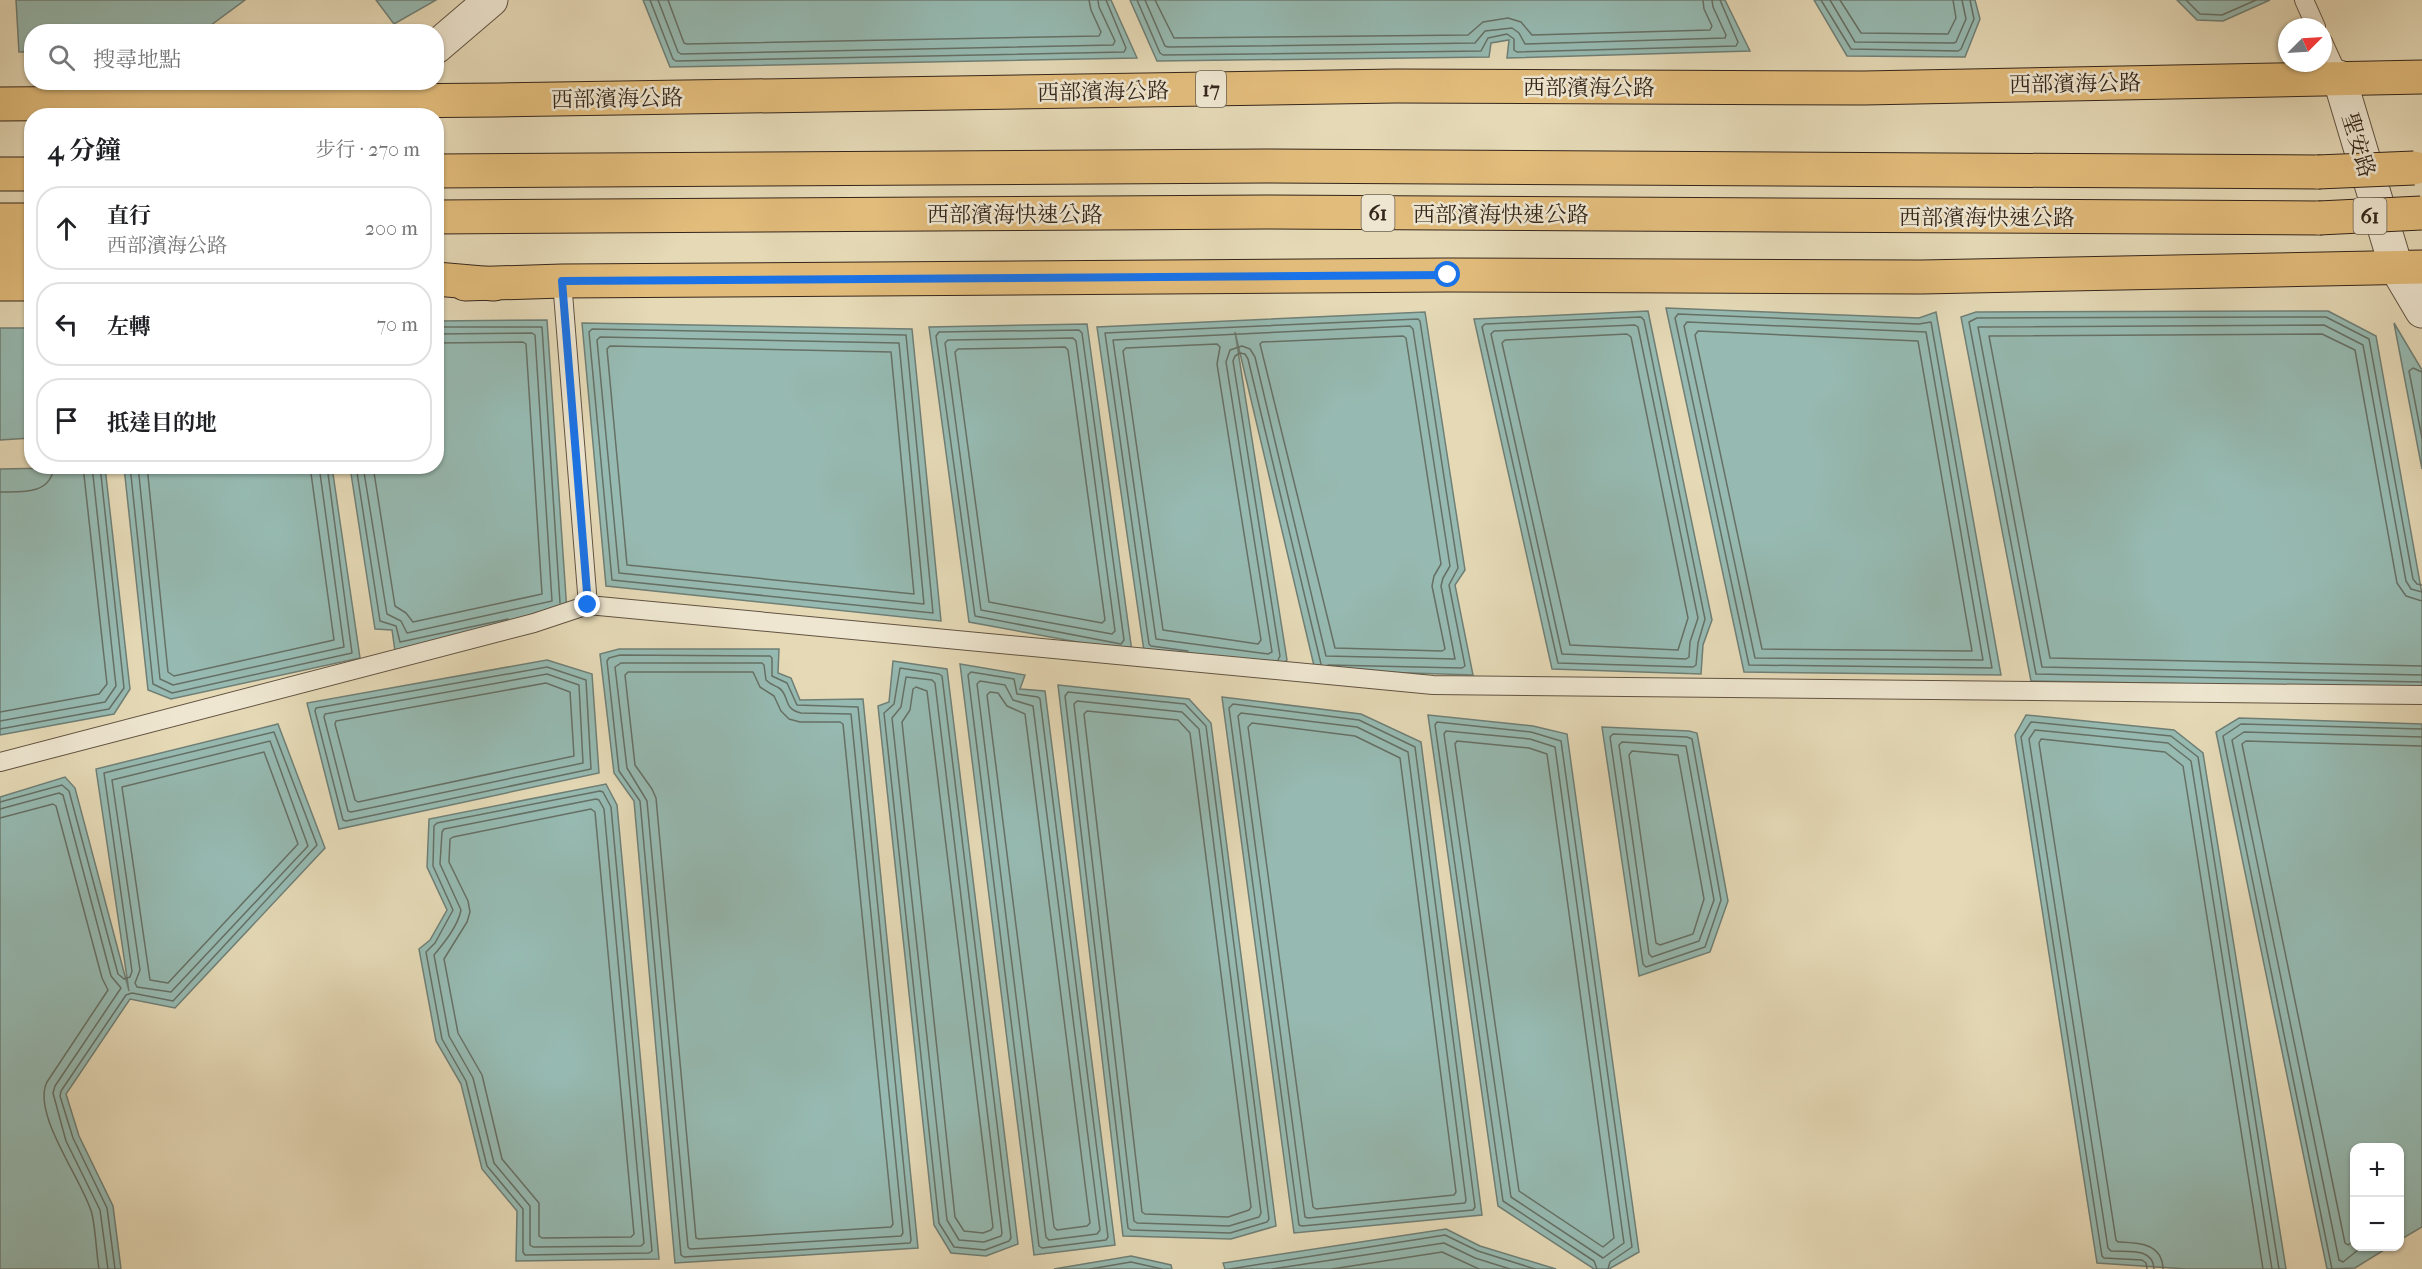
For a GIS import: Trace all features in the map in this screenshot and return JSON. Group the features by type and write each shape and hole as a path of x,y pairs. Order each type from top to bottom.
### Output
{"main road":[{"name":"西部濱海公路","path":"0,104 384,92 1396,86 1864,88 2422,77"},
{"name":"西部濱海快速公路","path":"444,171 1278,166 2318,172 2418,168"},
{"path":"0,174 24,174"},
{"name":"西部濱海快速公路","path":"444,217 1267,212 2319,218 2422,213"},
{"path":"0,220 24,220"},
{"path":"0,253 24,253"},
{"path":"444,284 562,281 1448,275 1922,277 2409,267"},
{"path":"444,280 494,284"},
{"path":"0,285 24,284"}],"street":[{"path":"444,40 491,0"},
{"name":"聖安路","path":"2339,77 2409,267 2422,311"}],"lane":[{"path":"2304,0 2312,18"},
{"path":"2332,62 2339,77"},
{"path":"562,281 588,605"},
{"path":"0,762 534,623 588,605 1433,685 2422,695"}],"water":[{"path":"16,0 245,0 212,24 24,24 24,52 19,52"},
{"path":"376,0 436,0 394,24"},
{"path":"643,0 1111,0 1137,58 670,67"},
{"path":"1130,0 1725,0 1750,51 1507,58 1509,40 1491,43 1489,57 1157,61"},
{"path":"1814,0 1975,0 1980,19 1965,57 1847,56"},
{"path":"2177,0 2270,0 2223,21 2197,20"},
{"path":"1666,308 1919,318 1936,312 2001,675 1744,672"},
{"path":"1648,311 1712,620 1703,645 1701,674 1552,669 1474,319"},
{"path":"2328,311 2376,336 2422,594 2422,688 2031,681 1961,317 1976,312"},
{"path":"1425,312 1465,570 1455,585 1473,675 1315,670 1235,332 1287,660 1277,669 1144,651 1097,327"},
{"path":"547,320 567,612 395,651 392,630 375,629 351,474 444,474 444,321"},
{"path":"582,323 912,329 941,621 606,586"},
{"path":"2394,323 2422,370 2422,469"},
{"path":"1087,324 1132,652 969,622 929,327"},
{"path":"0,328 24,328 24,438 0,440"},
{"path":"0,469 24,469 24,474 106,474 130,689 114,714 0,735"},
{"path":"125,474 333,474 360,658 171,699 148,690"},
{"path":"619,649 779,649 778,673 791,678 800,700 863,699 918,1248 675,1263 634,801 614,773 600,654"},
{"path":"547,660 592,674 599,773 339,829 307,703"},
{"path":"893,661 947,669 1018,1244 986,1256 951,1253 934,1225 878,706 889,702"},
{"path":"960,664 1025,675 1020,689 1045,691 1115,1245 1034,1255"},
{"path":"1058,685 1189,699 1211,723 1276,1226 1231,1239 1123,1236"},
{"path":"1222,697 1361,714 1421,742 1482,1215 1294,1233"},
{"path":"1428,715 1533,726 1567,734 1639,1252 1609,1269 1594,1269 1498,1206"},
{"path":"2026,715 2174,730 2203,753 2286,1269 2187,1269 2097,1263 2015,735"},
{"path":"2239,718 2422,724 2422,1227 2404,1238 2404,1143 2350,1143 2350,1251 2383,1251 2355,1268 2327,1269 2216,732"},
{"path":"278,724 325,848 175,1008 130,999 66,1094 79,1136 113,1206 121,1269 0,1269 0,797 65,777 75,788 129,991 96,769"},
{"path":"1602,727 1697,733 1728,901 1710,952 1639,976"},
{"path":"606,784 617,805 659,1259 516,1261 517,1211 482,1169 461,1084 436,1041 419,949 430,940 447,910 427,867 429,819"},
{"path":"1446,1229 1480,1246 1556,1269 1225,1269 1223,1263"},
{"path":"1131,1256 1171,1265 1172,1269 1054,1269"}],"route":[{"path":"588,605 562,281 1448,275"}]}
